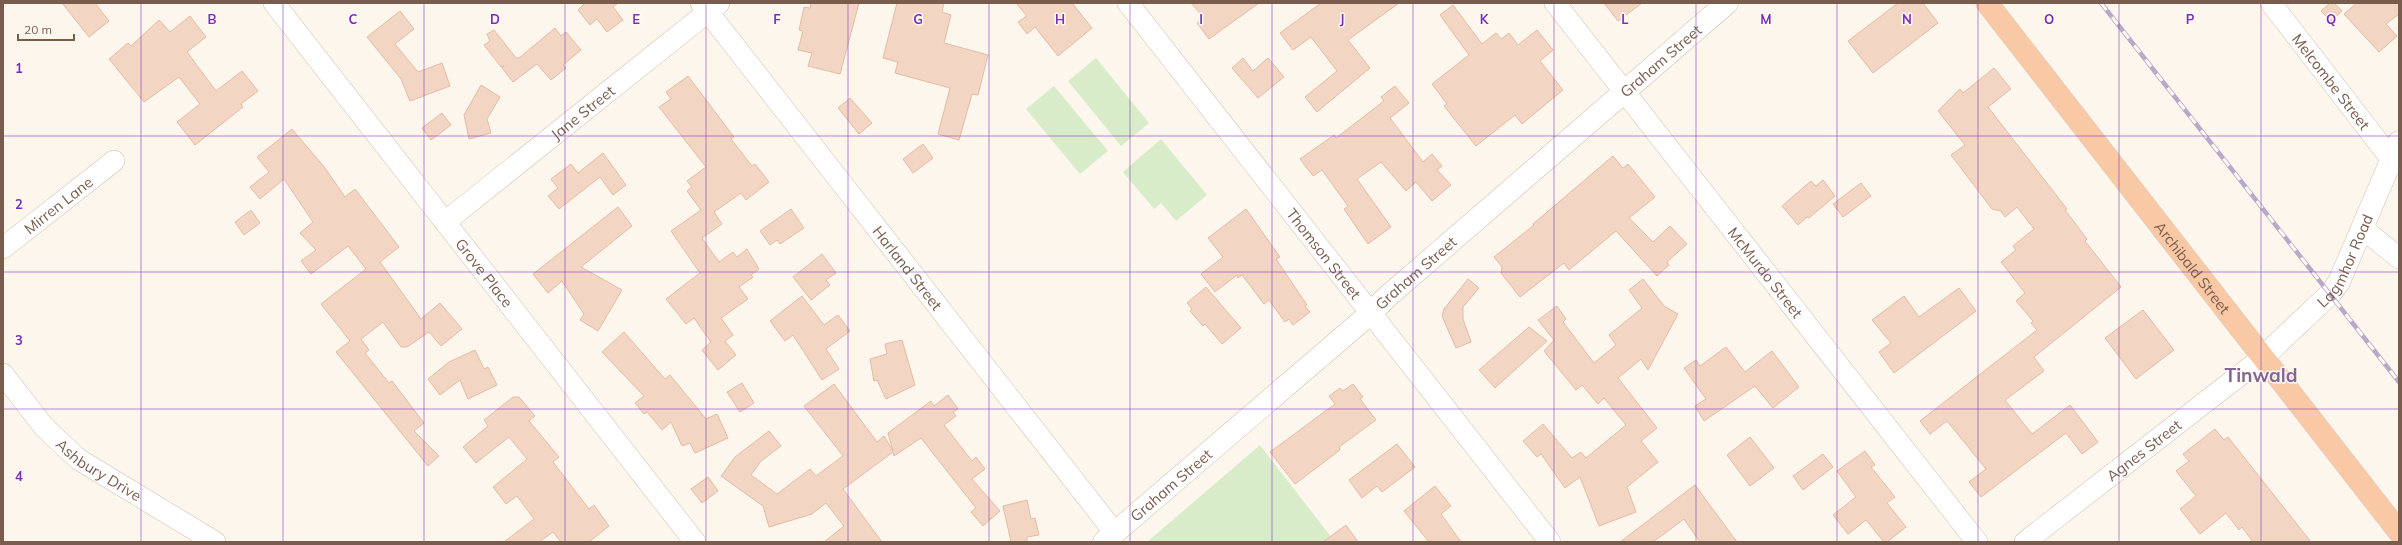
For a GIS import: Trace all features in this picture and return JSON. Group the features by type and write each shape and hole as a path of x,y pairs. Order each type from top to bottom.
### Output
{"highway":[{"name":"Archibald Street","path":"1987,3 2399,532"}],"street":[{"name":"Grove Place","path":"274,3 695,542"},
{"name":"Thomson Street","path":"1128,3 1550,542"},
{"name":"McMurdo Street","path":"1555,3 1977,542"},
{"name":"Graham Street","path":"1110,537 1371,313 1388,296 1727,3"},
{"name":"Melcombe Street","path":"2271,3 2395,151"},
{"name":"Jane Street","path":"445,222 709,6"},
{"name":"Harland Street","path":"709,6 1110,537"},
{"name":"Lagmhor Road","path":"2262,358 2330,294 2339,282 2395,151"},
{"name":"Mirren Lane","path":"3,248 114,161"},
{"path":"2362,228 2399,258"},
{"name":"Agnes Street","path":"2025,542 2262,358"},
{"name":"Ashbury Drive","path":"3,374 44,427 78,459 215,542"}],"green space":[{"path":"1096,58 1149,123 1121,146 1068,81"},
{"path":"1054,86 1108,151 1080,174 1026,109"},
{"path":"1161,139 1207,195 1176,221 1161,203 1154,209 1123,172"},
{"path":"1260,445 1335,542 1147,542"}],"building":[{"path":"62,3 95,3 109,21 89,37"},
{"path":"585,3 618,3 613,7 623,20 607,32 597,19 590,25 578,10"},
{"path":"811,3 859,3 840,74 808,66 812,53 798,50 803,31 799,30 804,7 810,8"},
{"path":"897,3 944,3 942,12 951,15 944,43 988,55 978,95 972,94 959,140 938,134 950,88 895,73 898,62 883,58"},
{"path":"1016,3 1072,3 1092,28 1058,56 1035,27 1027,34 1018,22 1027,16"},
{"path":"1191,3 1259,3 1209,39 1197,23 1204,18"},
{"path":"1321,3 1399,3 1348,40 1370,68 1317,112 1305,97 1337,71 1311,37 1293,50 1280,33"},
{"path":"1604,3 1642,3 1618,21"},
{"path":"1898,3 1923,3 1938,23 1873,73 1848,41"},
{"path":"2330,3 2334,3 2342,11 2331,21 2321,11"},
{"path":"2357,3 2399,3 2399,14 2386,24 2397,36 2379,52 2344,14"},
{"path":"1453,5 1482,44 1496,33 1501,39 1509,33 1518,45 1537,30 1553,50 1540,61 1563,90 1522,124 1515,115 1476,146 1444,106 1447,104 1432,84 1469,55 1440,15"},
{"path":"400,11 414,29 395,44 418,72 442,63 450,86 410,101 401,79 367,37"},
{"path":"190,16 206,37 187,52 216,91 242,71 258,91 241,104 243,107 195,145 177,122 200,104 179,77 144,102 109,59 128,43 131,46 159,20 170,32"},
{"path":"555,28 561,36 566,32 581,50 563,65 566,68 551,80 537,64 513,82 502,68 504,66 501,67 484,45 490,41 487,34 494,30 516,58 519,58"},
{"path":"1243,58 1253,71 1268,58 1284,77 1258,98 1232,68"},
{"path":"1994,68 2011,89 1988,107 2067,209 2065,210 2087,239 2085,241 2121,287 2034,357 2044,371 2005,400 2032,434 2070,405 2098,442 2082,454 2066,433 1981,497 1969,482 1986,469 1947,421 1930,434 1920,421 2037,330 2031,323 2033,321 2016,301 2025,293 2001,262 2016,250 2013,246 2034,229 2017,207 2005,217 2001,211 1992,209 1951,155 1965,145 1938,111 1960,89 1963,93"},
{"path":"688,76 734,137 731,139 752,166 755,164 769,182 746,200 741,193 714,212 722,224 702,238 719,262 733,252 737,257 747,249 759,269 751,275 753,277 739,287 748,299 721,318 733,335 725,341 736,355 718,370 702,350 711,342 694,318 686,324 666,299 700,273 671,231 701,210 687,191 692,187 687,181 706,167 659,107 671,99 666,92"},
{"path":"481,85 500,97 487,119 491,133 469,139 464,115"},
{"path":"1395,86 1409,103 1390,118 1423,162 1432,154 1442,166 1437,170 1451,185 1432,201 1416,182 1406,191 1381,162 1357,179 1391,227 1368,244 1344,209 1348,206 1322,170 1313,176 1300,159 1334,135 1336,138 1384,101 1381,97"},
{"path":"850,98 872,123 859,134 838,108"},
{"path":"442,113 451,125 431,140 422,128"},
{"path":"292,129 325,168 345,197 355,189 399,247 380,262 421,319 440,303 462,329 441,346 429,332 407,347 401,347 383,322 361,339 369,350 365,353 389,383 392,381 424,423 414,431 439,456 428,466 336,352 350,341 321,304 366,269 348,246 311,274 301,261 316,250 300,233 313,222 284,179 260,199 250,187 269,172 257,157"},
{"path":"923,144 933,158 913,173 903,159"},
{"path":"603,153 626,185 613,195 600,177 559,209 548,196 558,188 551,179 571,164 578,173"},
{"path":"1613,156 1623,168 1628,164 1655,197 1629,218 1653,242 1670,226 1687,244 1667,262 1669,265 1657,276 1616,231 1569,270 1564,263 1520,297 1501,273 1502,267 1494,257 1534,225 1533,224"},
{"path":"1823,180 1835,196 1809,218 1807,217 1798,225 1782,206 1811,181 1816,186"},
{"path":"1861,183 1871,196 1843,217 1833,204"},
{"path":"618,207 632,226 581,267 622,290 598,331 580,320 584,314 562,281 548,293 533,274"},
{"path":"791,209 804,228 780,244 777,240 770,245 760,231"},
{"path":"1246,209 1280,257 1276,259 1307,305 1305,306 1310,312 1293,325 1289,319 1285,322 1269,300 1264,304 1242,275 1238,278 1237,275 1215,292 1201,274 1223,257 1208,238"},
{"path":"251,210 260,223 244,235 235,222"},
{"path":"822,254 836,273 826,280 830,285 811,300 793,277"},
{"path":"1468,279 1479,288 1463,307 1463,319 1471,342 1456,348 1442,316 1444,309"},
{"path":"1643,279 1664,306 1678,314 1648,370 1641,359 1618,378 1657,428 1641,441 1658,462 1627,487 1636,512 1599,526 1580,477 1565,488 1541,454 1537,457 1523,441 1543,424 1572,458 1581,452 1586,458 1626,425 1604,398 1598,404 1582,385 1576,390 1544,351 1554,340 1538,320 1557,306 1566,319 1563,322 1594,363 1616,345 1609,335 1642,308 1629,290"},
{"path":"1206,287 1241,328 1222,344 1205,324 1203,326 1190,311 1192,309 1187,303"},
{"path":"1959,288 1976,311 1894,373 1879,352 1891,343 1872,320 1904,296 1919,317"},
{"path":"802,296 824,325 838,315 850,331 826,349 839,369 822,380 793,335 785,341 770,321"},
{"path":"2143,310 2174,350 2136,379 2105,338"},
{"path":"1529,327 1547,341 1495,388 1479,370"},
{"path":"624,332 665,379 670,375 706,419 717,414 728,438 695,453 690,443 682,446 671,422 662,430 647,412 644,414 635,403 644,396 602,352"},
{"path":"902,340 915,385 886,399 877,380 874,381 870,359 887,354 885,344"},
{"path":"1726,347 1745,372 1772,351 1799,387 1773,408 1755,386 1704,421 1695,406 1706,399 1684,368 1696,360 1700,366"},
{"path":"475,350 484,369 488,367 497,385 468,399 460,380 440,395 428,379 449,362"},
{"path":"742,383 754,403 740,412 727,392"},
{"path":"834,384 877,442 884,436 893,451 888,433 931,401 934,406 948,395 958,409 953,412 956,416 944,425 972,461 976,457 985,469 972,479 1000,511 983,526 971,512 976,508 921,438 894,456 893,452 843,489 882,542 824,542 844,526 826,503 812,514 769,527 763,506 721,476 735,457 769,431 781,446 761,461 751,475 777,494 810,469 816,476 843,456 804,406"},
{"path":"1353,384 1363,397 1360,399 1376,420 1339,447 1340,450 1295,484 1270,452 1335,404 1329,396 1340,388 1343,391"},
{"path":"513,397 519,397 535,416 529,421 559,457 553,462 589,509 594,505 609,526 589,542 561,542 553,532 539,542 504,542 534,519 517,496 506,504 493,487 527,459 509,437 476,463 463,447 488,426 484,420"},
{"path":"2215,429 2224,440 2228,437 2311,542 2253,542 2242,527 2239,530 2226,513 2200,534 2180,509 2196,496 2176,471 2189,461 2183,454"},
{"path":"1750,437 1774,468 1750,486 1727,455"},
{"path":"1397,444 1415,467 1382,492 1377,486 1362,498 1349,480"},
{"path":"1865,451 1875,465 1871,467 1895,497 1887,503 1906,527 1887,542 1884,542 1866,520 1848,534 1833,515 1856,497 1837,471"},
{"path":"1823,454 1833,467 1803,490 1793,476"},
{"path":"708,477 718,491 702,503 691,489"},
{"path":"1695,485 1737,542 1700,542 1684,519 1653,542 1620,542"},
{"path":"1435,486 1451,506 1441,514 1461,542 1429,542 1404,511"},
{"path":"1027,500 1031,519 1035,518 1039,535 1027,537 1027,542 1011,542 1003,506"},
{"path":"1346,525 1358,542 1323,542"}],"railway":[{"path":"2101,3 2399,382"}],"district":[{"name":"Tinwald","path":"2261,375"}]}
